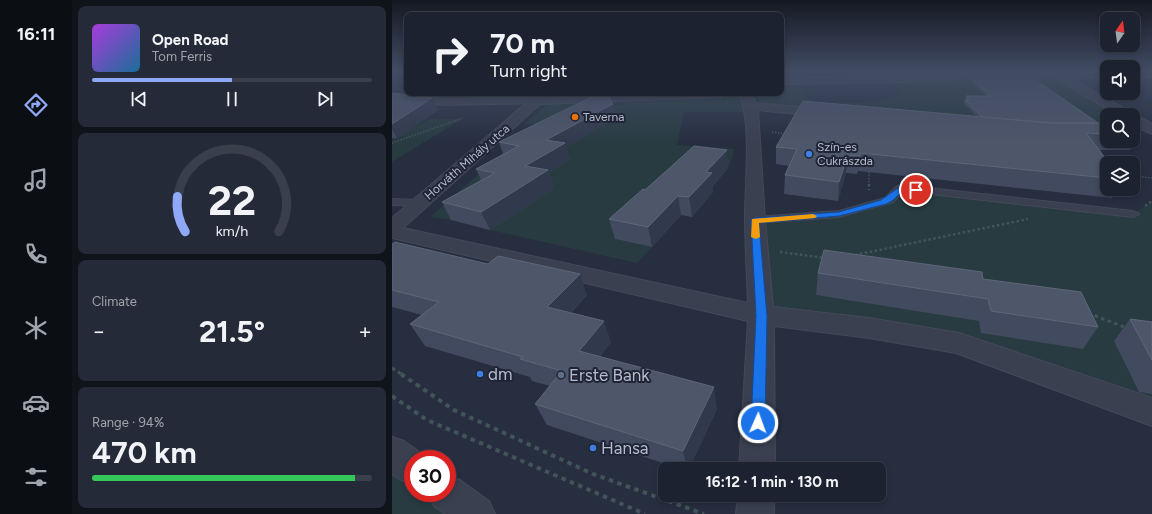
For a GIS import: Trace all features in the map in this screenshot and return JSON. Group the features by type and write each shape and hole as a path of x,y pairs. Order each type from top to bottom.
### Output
{"street":[{"path":"1092,95 1115,108"},
{"path":"392,98 445,102 584,96"},
{"name":"Horváth Mihály utca","path":"392,228 538,97"},
{"path":"757,462 761,316 756,249 753,130 748,100 842,115"},
{"path":"1140,123 1152,131"},
{"path":"1140,132 1152,131"},
{"path":"392,232 761,316 869,328 959,343 1152,412"},
{"path":"392,453 404,462"},
{"path":"456,500 476,514"},
{"path":"755,514 756,502"}],"lane":[{"path":"755,220 839,214 889,200 901,188 1133,214"},
{"path":"392,202 421,203"}],"path":[{"path":"392,143 450,122"},
{"path":"753,130 791,134"},
{"path":"869,166 869,190"},
{"path":"1140,177 1152,178"},
{"path":"848,256 1036,217 1047,204"},
{"path":"756,249 833,259"},
{"path":"1085,313 1129,329"},
{"path":"392,368 454,410 593,474 704,514"},
{"path":"392,396 427,420 645,514"}],"shaded area":[{"path":"805,95 811,103 874,102 895,95 1082,95 1104,108 1100,108 1100,132 763,105 755,96"},
{"path":"725,96 746,96 751,112 684,112 677,145 735,149 728,168 615,239 652,247 637,263 490,230 531,183 554,132 451,220 430,217 535,124 524,124 549,104 623,105 627,102 725,98"},
{"path":"430,119 462,119 392,162 392,137"},
{"path":"901,188 1133,214 1152,201 1152,413 959,343 761,315 755,220 839,214 883,202"},
{"path":"392,453 404,462 404,502 456,502 456,500 476,514 392,514"}],"building":[{"path":"392,95 432,98 392,124"},
{"path":"990,95 1058,95 1098,123 1051,123 982,117 965,100 969,100 966,96 991,96"},
{"path":"594,96 608,96 613,104 546,140 565,143 525,166 548,170 481,212 442,202 495,173 476,169 519,146 499,142"},
{"path":"803,101 1051,123 1100,123 1100,134 1086,133 1104,156 1100,156 1100,177 860,153 860,156 848,155 839,182 785,175 797,149 776,147"},
{"path":"694,146 727,150 706,172 712,173 689,197 678,196 648,227 609,219 643,189 645,190"},
{"path":"395,242 488,264 498,256 580,274 547,307 604,321 579,351 714,387 683,451 535,404 562,371 520,359 523,357 410,324 439,302 392,290 392,244"},
{"path":"824,250 982,272 983,279 1081,292 1098,327 991,311 988,299 818,273"},
{"path":"1130,319 1152,322 1152,360"}],"slow traffic":[{"path":"756,237 755,220 813,216"}],"place":[{"name":"Taverna","path":"575,117"},
{"name":"Szín-es Cukrászda","path":"809,154"},
{"name":"dm","path":"480,374"},
{"name":"Erste Bank","path":"561,375"},
{"name":"Hansa","path":"593,448"}],"route":[{"path":"758,423 761,316 755,220 839,214 889,200 901,188 916,190"}]}
